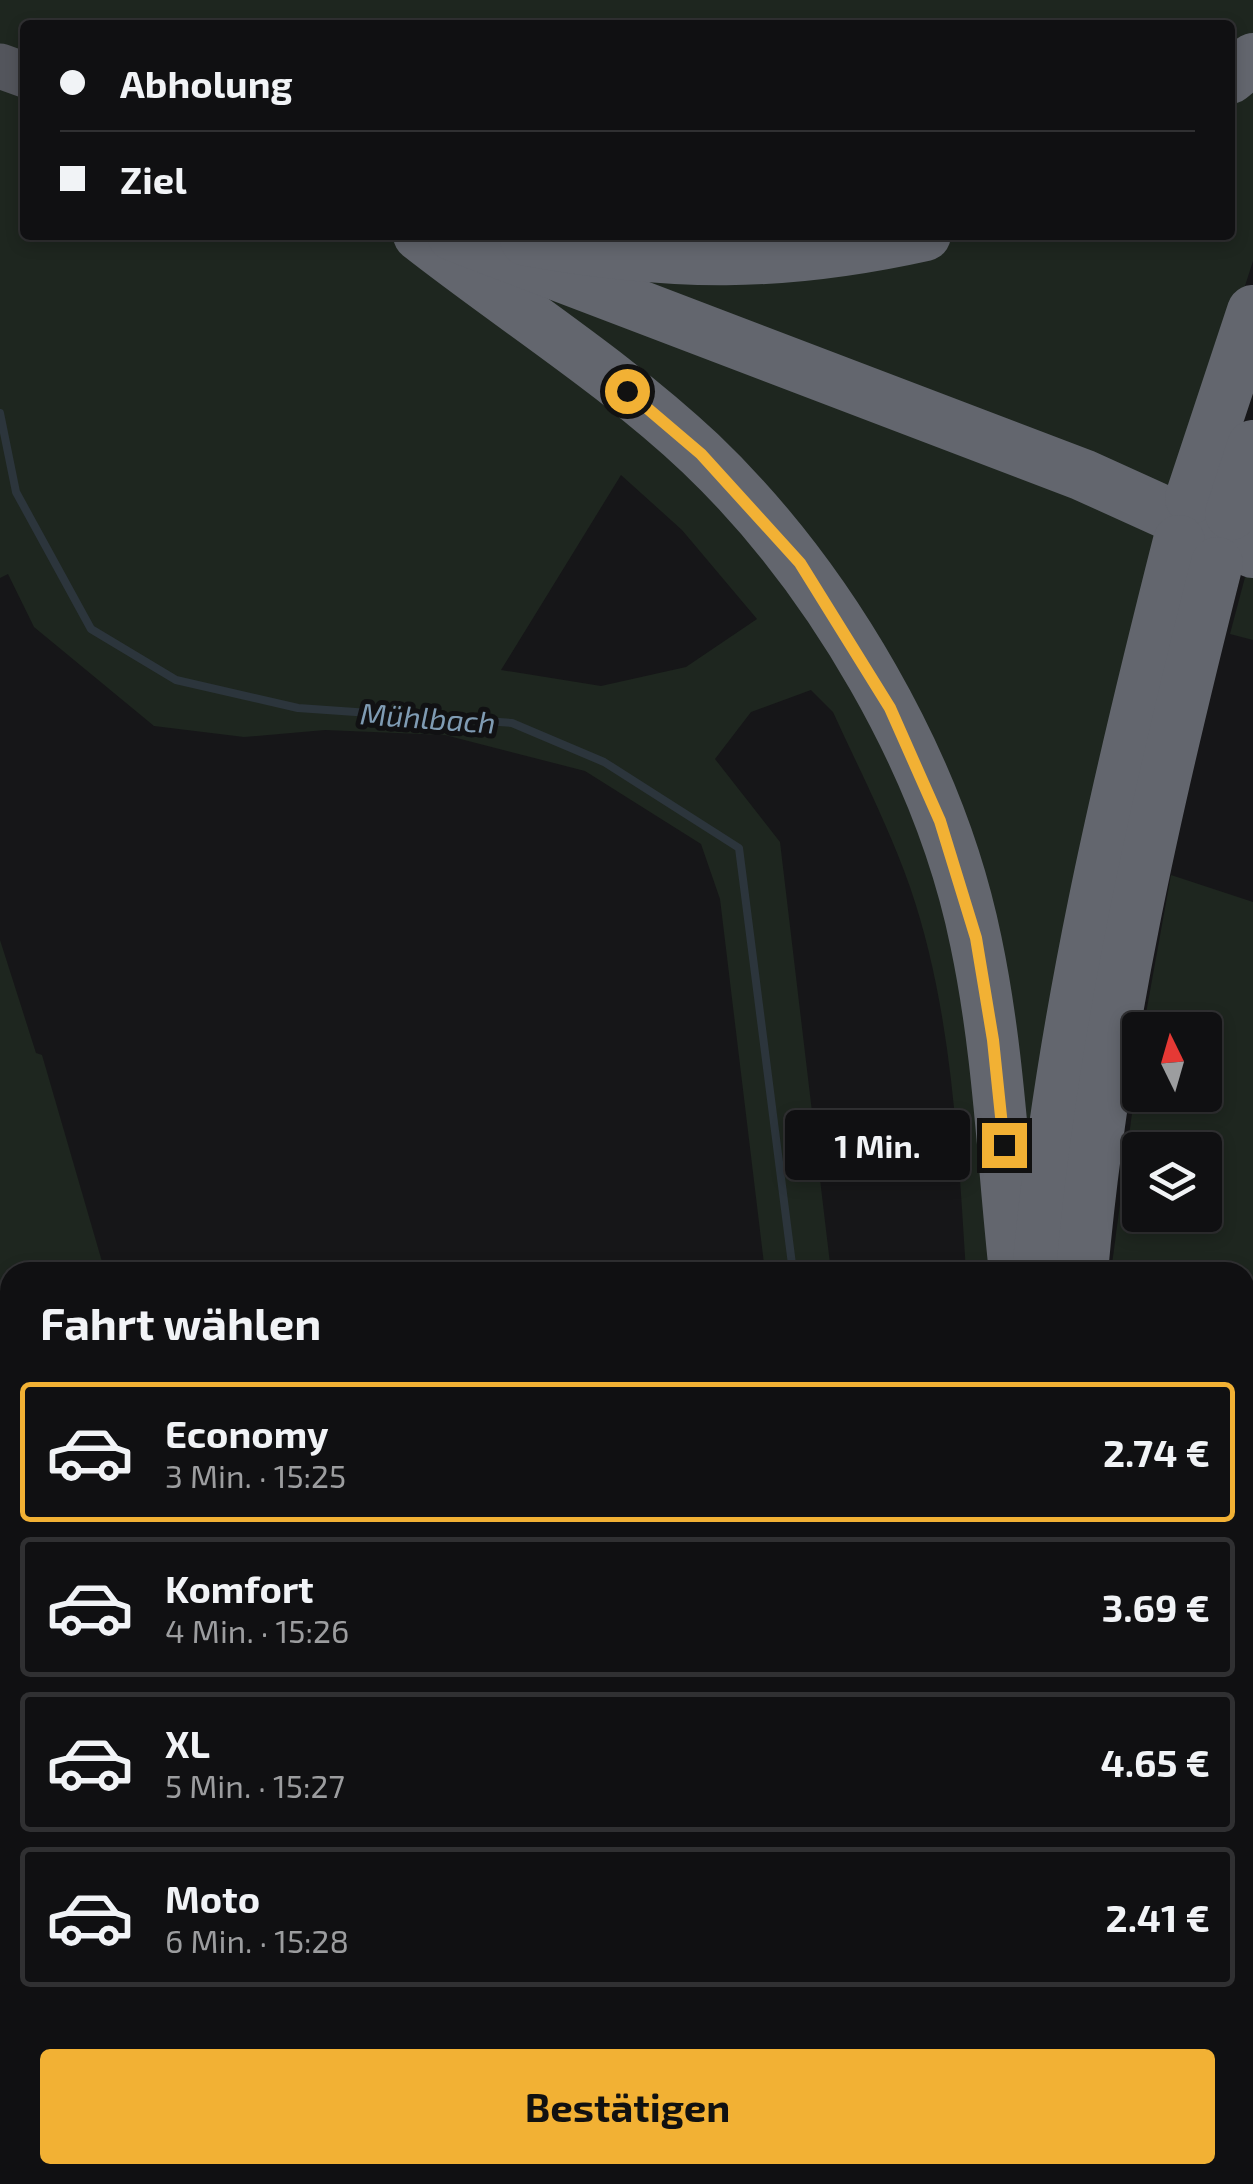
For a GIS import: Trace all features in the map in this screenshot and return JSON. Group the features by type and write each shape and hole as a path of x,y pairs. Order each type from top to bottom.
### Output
{"highway":[{"path":"426,240 602,370 701,454 800,563 890,708 940,821 976,938 993,1040 1014,1262"},
{"path":"466,240 1083,475 1214,534"},
{"path":"530,240 618,255 700,262 814,257 900,240"},
{"path":"1086,1262 1111,1054 1140,891 1214,534 1253,311"},
{"path":"1039,1262 1058,1113 1087,940 1214,534 1253,446"}],"shaded area":[{"path":"0,0 1253,0 1253,261 1195,441 997,1262 965,1262 956,1127 944,1029 910,887 833,712 811,690 751,712 715,759 780,842 830,1262 764,1262 720,899 701,844 585,771 445,735 325,730 244,737 154,726 34,627 8,574 0,578","holes":["621,475 682,530 757,619 686,667 601,686 501,670"]},
{"path":"1253,547 1253,640 1230,634"},
{"path":"1171,875 1253,902 1253,1262 1112,1262 1122,1189 1122,1232 1222,1232 1222,1132 1130,1132 1132,1112 1222,1112 1222,1012 1146,1012"},
{"path":"0,940 36,1053 42,1055 102,1262 0,1262"}],"waterway":[{"name":"Mühlbach","path":"0,413 16,492 91,629 176,680 298,708 512,723 604,762 739,848 792,1262"}],"route":[{"path":"627,391 701,454 800,563 890,708 940,821 976,938 993,1040 1004,1145"}]}
